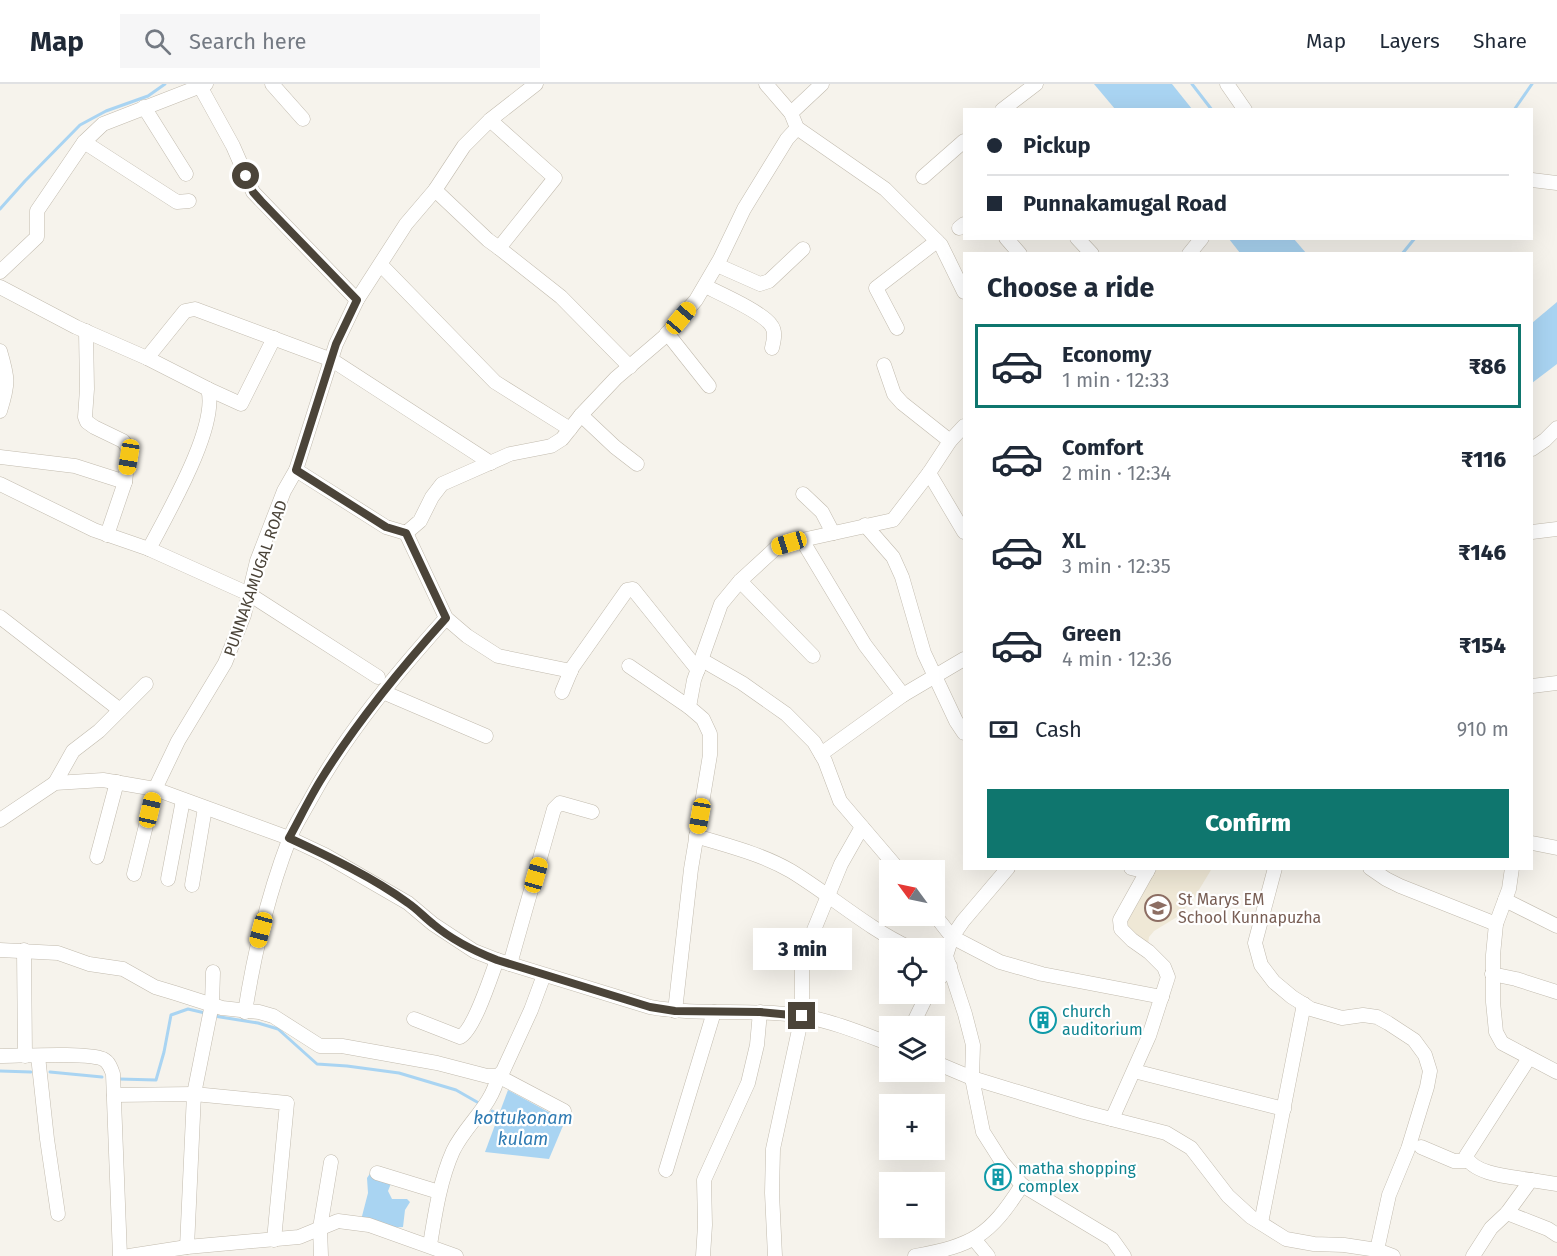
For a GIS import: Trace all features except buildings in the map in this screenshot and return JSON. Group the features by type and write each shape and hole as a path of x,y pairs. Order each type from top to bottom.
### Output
{"street":[{"path":"272,84 303,119"},
{"name":"PUNNAKAMUGAL ROAD","path":"134,874 155,789 178,741 225,663 244,615 257,561 284,491 296,470 343,326 406,224 435,190 464,146 490,120 536,84"},
{"path":"766,84 791,112 797,128 885,189 937,241 963,290"},
{"path":"791,112 822,84"},
{"path":"1017,105 1036,84"},
{"path":"1227,84 1244,108"},
{"path":"0,272 37,237 37,212 84,142 103,124 204,86 253,192 357,300"},
{"path":"144,107 186,174"},
{"path":"490,120 555,178 500,248"},
{"path":"406,533 420,520 442,484 510,454 551,446 562,439 581,415 667,333 696,300 705,286 744,209 787,139 797,128"},
{"path":"84,142 177,202 189,201"},
{"path":"922,177 963,142"},
{"path":"1533,180 1557,183"},
{"path":"435,190 488,240 561,297 630,367"},
{"path":"1008,240 1018,252"},
{"path":"1079,240 1090,252"},
{"path":"1191,252 1200,240"},
{"path":"897,328 876,288 937,241"},
{"path":"717,266 760,284 769,281 803,249"},
{"path":"381,265 495,382 570,429"},
{"path":"705,286 760,315 772,325 774,335 772,348"},
{"path":"0,287 86,331 242,404 274,338"},
{"path":"147,358 185,311 195,309 332,360 490,464"},
{"path":"86,331 85,417 87,422 118,437 127,446 129,457 125,482 108,535"},
{"path":"667,333 709,386"},
{"path":"0,351 8,377 0,411"},
{"path":"884,365 894,394 950,441"},
{"path":"149,549 199,446 211,400 208,389"},
{"path":"581,415 637,464"},
{"path":"689,707 700,665 721,604 740,581 777,547 893,520 950,441 963,427"},
{"path":"1533,448 1557,428"},
{"path":"0,457 75,466 125,482"},
{"path":"296,470 386,527 406,533 446,618 467,636 498,656 571,671"},
{"path":"929,473 963,530"},
{"path":"0,484 94,530 149,549 249,594 378,677"},
{"path":"803,494 822,512 833,533"},
{"path":"865,525 893,557 902,577 924,653 963,732"},
{"path":"1533,532 1557,529"},
{"path":"802,540 865,645 903,695"},
{"path":"740,581 813,656"},
{"path":"562,692 571,671 620,598 627,590 633,589 700,665 742,683 786,714 814,742 833,779 840,801 890,860"},
{"path":"0,617 120,710"},
{"path":"245,1012 252,964 289,838 322,778 383,692 446,618"},
{"path":"821,754 903,695 963,661"},
{"path":"629,666 704,719 710,734 710,755 696,836 675,1011"},
{"path":"1533,686 1557,682"},
{"path":"0,820 55,783 73,752 146,684"},
{"path":"383,692 486,736"},
{"path":"55,783 104,780 155,789 289,838 325,855 392,893 444,932 474,951 544,975 650,1007 675,1011 760,1012 802,1016 879,1040"},
{"path":"97,857 117,782"},
{"path":"168,879 183,800"},
{"path":"414,1019 460,1037 464,1035 504,962 554,809 560,803 592,812"},
{"path":"192,885 205,808"},
{"path":"775,1256 772,1193 773,1149 802,1016 802,965 841,864 862,827"},
{"path":"696,836 760,856 789,870 829,895 866,924 892,938"},
{"path":"1533,843 1557,848"},
{"path":"945,953 952,937 973,907 989,892 1006,870"},
{"path":"1112,1119 1134,1071 1168,977 1164,967 1121,929 1120,920 1148,870"},
{"path":"1274,870 1255,943 1261,965 1275,982 1304,1004 1319,1011 1342,1018 1363,1015 1377,1017 1388,1023 1414,1040 1425,1055 1430,1071 1408,1149 1389,1196 1377,1250"},
{"path":"1373,870 1393,883 1496,924"},
{"path":"1512,870 1509,889 1496,924 1492,974 1498,1038 1502,1043 1557,1072"},
{"path":"1505,900 1557,926"},
{"path":"943,926 952,937 1000,962 1042,974 1162,997"},
{"path":"0,950 58,953 89,964 123,969 155,987 212,1004 273,1016 320,1046 342,1047 437,1063 487,1076 498,1076 564,1111"},
{"path":"24,950 32,1056 58,1214"},
{"path":"945,963 965,1014 973,1045 972,1078 983,1132 1002,1161 1022,1185 1112,1239 1124,1256"},
{"path":"187,1247 194,1094 212,1004 213,972"},
{"path":"1492,974 1557,992"},
{"path":"434,1250 439,1192 454,1150 492,1095 498,1076 503,1071 531,1010 544,975"},
{"path":"1261,1223 1304,1004"},
{"path":"666,1170 714,1012"},
{"path":"703,1256 704,1180 748,1083 757,1045 760,1012"},
{"path":"0,1056 83,1056 103,1059 110,1064 113,1074 120,1256"},
{"path":"1468,1161 1466,1156 1529,1058"},
{"path":"945,1067 972,1078 1167,1133 1191,1148 1228,1196 1261,1223 1286,1239 1311,1250 1344,1245 1377,1250 1393,1256"},
{"path":"1134,1071 1284,1109"},
{"path":"114,1095 194,1094 287,1103 274,1240"},
{"path":"1421,1147 1454,1161 1468,1161 1480,1169 1497,1175 1557,1184"},
{"path":"321,1256 320,1228 332,1162"},
{"path":"377,1173 439,1192"},
{"path":"1473,1256 1491,1228 1507,1213 1531,1180"},
{"path":"915,1256 950,1249 987,1231 1022,1185"},
{"path":"1507,1213 1548,1228 1557,1235"},
{"path":"129,1256 187,1247 221,1250 299,1237 339,1221 369,1225 456,1256"},
{"path":"974,1239 988,1256"}],"shaded area":[{"name":"St Marys EM School Kunnapuzha","path":"1153,870 1211,870 1194,898 1177,917 1154,931 1149,937 1148,944 1144,946 1122,921"}],"water":[{"path":"1094,84 1172,84 1191,108 1114,108"},
{"path":"1230,240 1295,240 1305,252 1239,252"},
{"path":"1557,302 1557,364 1533,382 1533,322"},
{"name":"kottukonam kulam","path":"508,1090 565,1121 549,1159 485,1152"},
{"path":"371,1172 392,1181 388,1191 392,1199 407,1199 410,1202 405,1210 403,1227 387,1228 371,1223 371,1218 361,1220 368,1193 367,1178"}],"waterway":[{"path":"0,209 80,125 106,111 148,96 165,84"},
{"path":"1192,84 1210,108"},
{"path":"1515,108 1532,84"},
{"path":"1404,252 1413,240"},
{"path":"119,1079 156,1080 171,1015 188,1009 205,1013"},
{"path":"214,1016 258,1023 278,1029 317,1064 399,1073 456,1090 477,1102"},
{"path":"0,1071 31,1072"},
{"path":"50,1072 102,1077"},
{"path":"492,1111 501,1116"}],"place":[{"name":"St Marys EM School Kunnapuzha","path":"1158,908"},
{"name":"church auditorium","path":"1043,1020"},
{"name":"matha shopping complex","path":"998,1177"}],"route":[{"path":"246,176 253,192 261,201 357,300 336,344 296,470 386,527 406,533 446,618 372,705 322,778 289,838 325,855 392,893 444,932 474,951 497,960 604,994 665,1010 760,1012 802,1016"}]}
